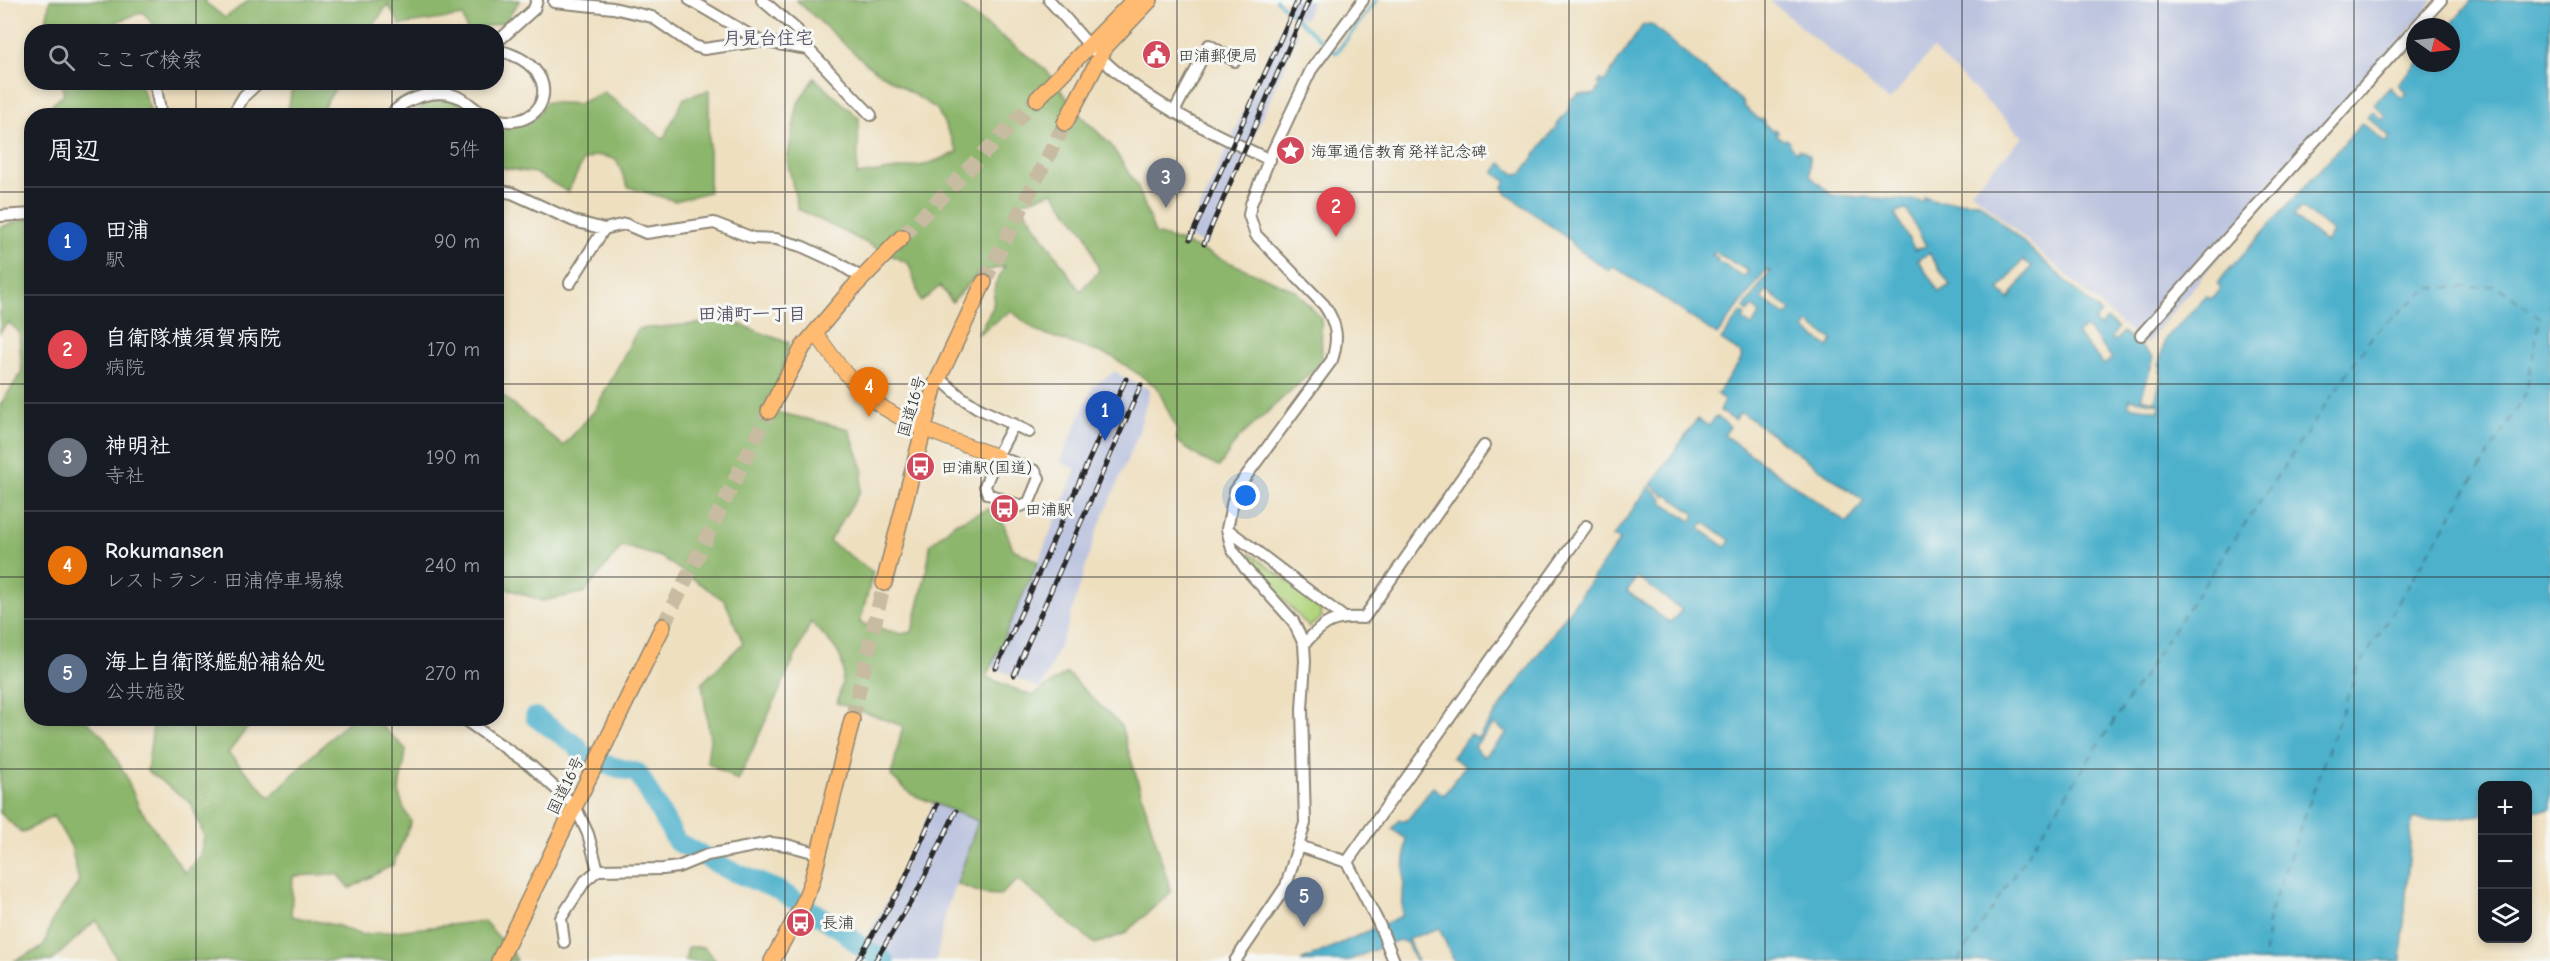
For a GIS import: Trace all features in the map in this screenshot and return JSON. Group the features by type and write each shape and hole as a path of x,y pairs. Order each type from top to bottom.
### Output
{"highway":[{"path":"1065,123 1095,51 1134,0"},
{"path":"1037,99 1115,35 1150,0"},
{"path":"769,411 791,367 815,332 862,278 902,237"},
{"name":"国道16号","path":"884,583 938,377 984,282"},
{"name":"国道16号","path":"499,961 663,626"},
{"path":"772,961 802,907 820,854 852,720"}],"main road":[{"path":"815,332 830,353 873,401 923,428 997,456"}],"street":[{"path":"504,36 534,9 537,0"},
{"path":"690,0 760,41"},
{"path":"762,0 797,30 807,49 871,115"},
{"path":"1049,0 1095,51 1153,99 1214,134 1270,160"},
{"path":"1235,961 1286,886 1305,823 1302,709 1305,661 1304,644 1293,621 1245,568 1232,549 1227,529 1235,491 1332,360 1337,345 1335,325 1324,305 1256,236 1251,224 1251,204 1311,70 1363,0"},
{"path":"2425,18 2440,0"},
{"path":"554,2 613,8 652,17 694,46 704,49 760,41 807,49"},
{"path":"2141,335 2406,39"},
{"path":"1174,112 1209,45 1235,61"},
{"path":"504,52 521,57 531,64 539,73 543,89 541,103 531,115 513,121 504,120"},
{"path":"156,90 160,108"},
{"path":"237,108 250,90"},
{"path":"398,108 413,99 444,93 461,98 475,108"},
{"path":"504,192 574,221 604,230 625,224 646,233 714,223 755,239 776,239 801,246 838,263 862,278"},
{"path":"0,216 24,214"},
{"path":"570,284 604,230"},
{"path":"938,377 961,397 1029,432"},
{"path":"997,456 1035,471 1039,478 1029,502 1021,506 988,494 985,486 997,456 1014,424"},
{"path":"1304,644 1318,628 1342,616 1364,618 1484,446"},
{"path":"1347,862 1586,526"},
{"path":"1227,529 1342,616"},
{"path":"474,726 531,766 574,806 588,834 598,870"},
{"path":"564,942 561,918 585,881 598,870 678,867 707,855 771,843 820,854"},
{"path":"1299,846 1347,862 1395,961"}],"shaded area":[{"path":"1292,0 1313,0 1305,19 1291,15 1287,10"},
{"path":"1769,0 2434,0 2419,18 2406,18 2406,33 2145,345 1971,191 2023,137 1933,49 1889,101"},
{"path":"1284,22 1291,25 1289,29 1298,34 1207,245 1187,237"},
{"path":"1115,371 1126,379 1150,389 1138,435 1095,536 1067,628 1041,689 991,666 1038,562 1076,469 1060,462 1093,386"},
{"path":"933,804 979,821 947,908 936,961 893,961 865,941 898,881"}],"green space":[{"path":"50,0 206,0 205,2 225,18 249,0 520,0 505,22 497,24 465,24 463,16 399,24 388,4 375,24 152,24 143,12 116,22 117,24 46,24"},
{"path":"796,0 953,0 1045,69 1079,114 1111,145 1138,187 1155,234 1180,241 1296,291 1321,318 1322,362 1237,440 1219,467 1202,459 1177,441 1177,430 1157,387 1113,357 1038,332 1011,311 977,335 993,307 995,284 1005,266 979,273 952,302 940,286 921,302 909,264 798,209 787,160 798,103 814,78 859,118 857,175 925,165 958,152 937,109 869,66","holes":["1053,192 1086,234 1099,271 1080,291 1020,203"]},
{"path":"63,90 143,90 149,108 48,108 64,94"},
{"path":"292,90 334,90 323,108 289,108"},
{"path":"709,90 709,192 675,201 628,187 616,159 596,155 583,161 568,192 535,173 504,168 504,124 519,125 532,120 545,102 578,104 604,92 663,139 684,98"},
{"path":"440,98 454,99 467,108 420,108 427,102"},
{"path":"24,220 24,726 92,726 104,737 125,774 139,807 185,873 200,855 204,836 191,803 147,771 153,726 249,726 228,753 270,797 343,726 381,726 406,749 399,793 411,822 393,865 350,888 338,874 293,876 291,916 339,926 361,935 484,921 513,953 517,961 118,961 96,920 52,961 14,961 43,947 53,919 79,882 71,846 53,816 22,833 0,813 0,405 22,372 19,332 8,322 0,332 0,227"},
{"path":"730,321 789,343 772,411 849,429 863,469 860,492 829,541 873,572 860,623 901,634 912,632 930,545 955,523 991,508 999,512 1013,549 1038,562 986,677 1032,696 1067,673 1121,726 1171,892 1124,934 1095,944 1018,880 1000,895 984,894 957,884 978,821 911,794 891,776 903,726 837,703 843,666 836,650 811,622 738,781 707,762 710,739 702,683 743,643 725,601 661,557 622,546 585,592 542,601 504,587 504,397 563,446 595,410 638,329"},
{"path":"1251,554 1318,604 1322,617 1309,627 1245,558 1246,555"},
{"path":"688,947 704,947 716,961 685,961"}],"water":[{"path":"2472,0 2495,2 2497,0 2550,0 2550,809 2532,811 2532,781 2478,781 2478,815 2431,820 2412,819 2401,961 1454,961 1439,928 1408,939 1417,961 1407,943 1399,940 1347,961 1301,961 1402,916 1406,839 1392,829 1399,820 1405,821 1409,818 1433,787 1444,795 1465,766 1452,757 1470,734 1478,738 1620,540 1613,537 1649,487 1663,499 1662,502 1691,521 1695,514 1651,485 1697,419 1709,426 1716,416 1730,427 1724,435 1847,523 1864,501 1741,412 1734,420 1720,411 1724,400 1717,394 1741,360 1741,353 1721,340 1741,312 1745,315 1743,320 1752,326 1760,313 1752,307 1748,312 1744,308 1770,271 1766,270 1717,335 1613,266 1609,271 1571,244 1571,241 1507,194 1503,187 1506,181 1494,173 1501,163 1515,174 1522,173 1569,109 1571,99 1579,94 1594,95 1600,86 1598,83 1600,80 1604,82 1643,25 1651,24 1744,103 1743,105 1761,121 1762,119 1765,121 1764,124 1773,131 1775,129 1778,132 1776,134 1784,141 1786,139 1790,142 1789,145 1797,152 1800,149 1809,155 1810,176 1832,195 1924,201 1924,197 1936,201 1979,202 2101,313 2094,322 2100,327 2107,319 2118,328 2111,338 2116,341 2123,332 2154,358 2141,398 2155,402 2162,374 2159,365 2165,339 2207,296 2211,299 2221,288 2217,283 2362,123 2386,143 2390,137 2367,117 2372,111 2382,120 2386,116 2374,104 2390,87 2402,98 2407,93 2398,84 2409,72 2460,72 2460,18 2457,18","holes":["2301,207 2333,232 2326,243 2293,216","1906,209 1926,246 1915,250 1895,214","1715,252 1748,271 1744,277 1717,261 1718,258 1712,255","1929,253 1950,285 1939,292 1918,260","2023,260 2032,266 2009,299 1999,290","1767,291 1791,310 1787,316 1761,298","1808,323 1833,340 1829,347 1804,329","2086,327 2112,358 2104,365 2077,334","2129,399 2160,404 2159,411 2128,406","1704,522 1730,540 1726,547 1700,529","1637,577 1682,610 1670,623 1627,591","1494,724 1507,733 1484,757 1474,747"]}],"waterway":[{"path":"1276,0 1326,45"},
{"path":"1331,49 1336,53 1377,0"},
{"path":"535,717 577,746 586,756"},
{"path":"607,765 638,773 677,842 729,870 780,891 842,930 860,946 885,961"}],"ferry route":[{"path":"1958,961 2179,621 2376,331 2429,288 2497,286 2540,318 2526,393 2357,670 2269,915 2264,961"}],"tunnel":[{"path":"902,237 1037,99"},
{"path":"984,282 1065,123"},
{"path":"663,626 769,411"},
{"path":"852,720 884,583"}],"railway":[{"path":"1190,239 1298,0"},
{"path":"1204,244 1309,0"},
{"path":"996,668 1126,379"},
{"path":"1014,675 1141,385"},
{"path":"857,961 902,885 937,805"},
{"path":"875,961 917,892 956,811"}],"place":[{"name":"田浦郵便局","path":"1157,55"},
{"name":"海軍通信教育発祥記念碑","path":"1290,151"},
{"name":"神明社","path":"1166,208"},
{"name":"自衛隊横須賀病院","path":"1336,237"},
{"name":"Rokumansen","path":"869,417"},
{"name":"田浦","path":"1105,441"},
{"name":"田浦駅(国道)","path":"920,467"},
{"name":"田浦駅","path":"1004,509"},
{"name":"長浦","path":"801,922"},
{"name":"海上自衛隊艦船補給処","path":"1304,927"}],"district":[{"name":"月見台住宅","path":"768,38"},
{"name":"田浦町一丁目","path":"752,314"}]}
